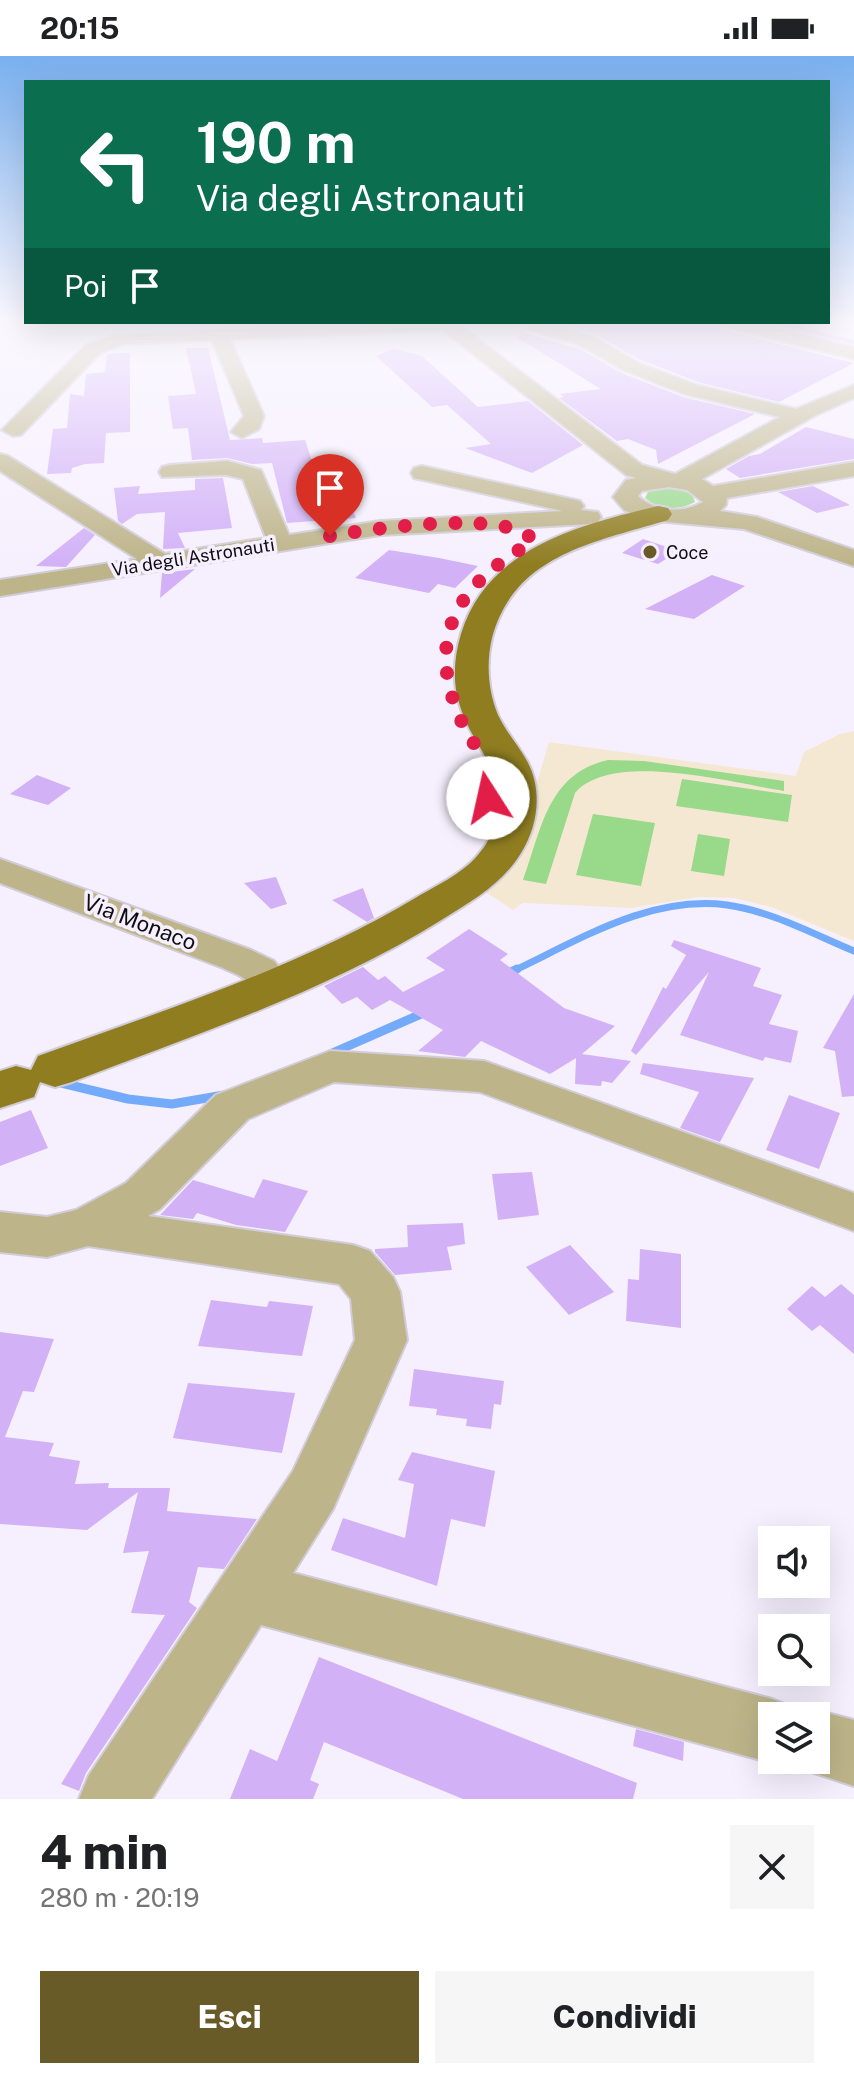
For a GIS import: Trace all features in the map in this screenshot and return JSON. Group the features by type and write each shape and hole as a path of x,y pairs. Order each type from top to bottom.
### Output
{"main road":[{"path":"419,916 447,888 469,859 488,798 487,769 459,718 446,674 445,649 451,620 468,594 486,576 534,541 616,497"},
{"path":"24,1081 373,943 475,880 499,857 513,830 518,800 513,770 481,716 471,681 478,622 491,598 517,569 544,552 575,538 673,515"}],"street":[{"path":"41,402 2,437 160,562"},
{"path":"242,432 254,416 248,402"},
{"path":"524,402 616,497 634,507 673,515 748,522 854,558"},
{"path":"743,402 797,415"},
{"path":"674,481 701,472 797,415 827,402"},
{"path":"170,472 227,468 253,475 280,543"},
{"path":"714,497 854,469"},
{"path":"422,473 616,497"},
{"path":"674,481 703,488 748,522"},
{"name":"Via degli Astronauti","path":"1,588 380,528 481,523 616,497 674,481"},
{"path":"673,515 709,510 714,497"},
{"name":"Via degli Astronauti","path":"481,523 520,529 534,541"},
{"name":"Via Monaco","path":"0,870 237,959 260,970 273,985"},
{"path":"0,1232 47,1237 88,1227 143,1196 232,1107 330,1066 484,1077 854,1212"},
{"path":"88,1227 353,1266 375,1292 381,1340 313,1490 113,1799"},
{"path":"248,1591 758,1727"},
{"path":"830,1747 854,1753"}],"shaded area":[{"path":"854,731 854,941 771,907 734,898 698,897 631,908 523,903 513,910 475,885 530,806 549,742 796,776 804,752 840,734"}],"green space":[{"path":"674,488 692,494 695,502 669,508 645,498 649,490"},
{"path":"608,760 644,761 784,781 784,791 705,777 644,771 616,773 592,780 575,793 546,884 523,880 542,823 559,791 572,777"},
{"path":"682,779 792,795 788,822 676,806"},
{"path":"593,814 655,823 641,886 576,875"},
{"path":"698,834 730,839 724,876 691,871"}],"building":[{"path":"69,402 130,402 130,432 106,433 104,463 85,464 72,468 71,473 47,474 53,429 67,428"},
{"path":"169,402 221,402 230,440 262,438 263,443 305,440 316,473 337,472 356,518 287,523 272,463 252,464 227,458 192,460 188,428 173,429"},
{"path":"427,402 473,402 478,407 530,402 583,445 532,473 465,448 491,444 447,405 432,407"},
{"path":"565,402 706,402 755,414 658,464 656,450 628,439 617,441"},
{"path":"806,427 854,439 854,459 740,478 726,469 749,456 760,454"},
{"path":"223,478 232,528 178,533 185,548 163,549 165,512 137,514 122,524 118,521 114,488 140,486 138,494 195,490 195,479"},
{"path":"813,486 850,505 817,513 778,492"},
{"path":"84,528 95,535 66,567 36,566"},
{"name":"Coce","path":"643,539 679,551 658,564 622,553"},
{"path":"389,550 478,566 455,588 438,584 429,593 355,578"},
{"path":"195,569 160,598 162,573"},
{"path":"712,575 745,586 694,619 645,609"},
{"path":"37,775 71,788 48,805 10,794"},
{"path":"276,877 287,904 271,909 244,883"},
{"path":"363,888 374,918 367,922 332,900"},
{"path":"469,929 508,954 500,960 564,1008 615,1026 582,1054 631,1061 612,1083 602,1081 601,1086 575,1084 576,1058 550,1074 481,1041 465,1057 418,1051 443,1030 390,1000 372,1010 357,997 342,1004 324,986 363,967 378,980 385,976 403,992 445,970 426,958"},
{"path":"674,940 761,968 753,986 782,995 769,1024 798,1031 791,1063 765,1057 763,1061 680,1035 709,972 636,1055 631,1051 663,987 666,989 686,955 671,946"},
{"path":"854,994 854,1096 842,1097 835,1051 823,1048"},
{"path":"643,1063 754,1078 720,1142 680,1128 699,1092 640,1074"},
{"path":"789,1095 840,1113 819,1169 766,1150"},
{"path":"31,1110 48,1148 0,1166 0,1122"},
{"path":"532,1172 539,1215 498,1220 492,1174"},
{"path":"263,1179 308,1191 285,1232 236,1225 197,1213 193,1219 160,1215 193,1180 254,1198"},
{"path":"463,1223 465,1244 447,1247 452,1270 395,1275 375,1252 375,1249 408,1247 407,1225"},
{"path":"570,1245 614,1292 569,1315 526,1267"},
{"path":"640,1249 681,1254 681,1328 626,1321 628,1279 639,1280"},
{"path":"841,1284 854,1295 854,1354 820,1325 812,1331 787,1309 812,1286 825,1297"},
{"path":"211,1300 267,1307 269,1301 313,1306 302,1356 198,1346"},
{"path":"0,1332 54,1339 34,1392 23,1391 5,1437 54,1443 49,1456 80,1461 75,1484 109,1483 108,1488 170,1488 167,1511 257,1519 224,1569 198,1567 189,1602 197,1608 86,1773 79,1791 61,1784 165,1615 131,1613 149,1551 123,1553 138,1492 87,1530 0,1524"},
{"path":"414,1369 504,1381 501,1405 494,1404 491,1429 466,1426 467,1419 436,1415 437,1409 409,1406"},
{"path":"188,1383 295,1393 282,1453 173,1438"},
{"path":"412,1452 495,1471 485,1527 451,1519 437,1586 331,1550 343,1518 405,1538 414,1484 398,1480"},
{"path":"319,1657 637,1783 633,1799 463,1799 324,1742 310,1780 319,1784 313,1799 230,1799 250,1749 277,1761"},
{"path":"636,1729 684,1742 683,1761 633,1746"}],"waterway":[{"path":"513,971 589,934 643,913 698,904 727,905 760,912 854,951"},
{"path":"513,971 517,969"},
{"path":"505,975 513,971"},
{"path":"330,1054 428,1011"},
{"path":"57,1082 128,1099 172,1104 224,1095"}],"place":[{"name":"Coce","path":"650,552"}],"route":[{"path":"330,536 380,528 481,523 520,529 534,541 504,561 468,594 451,620 445,649 446,674 459,718 487,769 488,798"}]}
